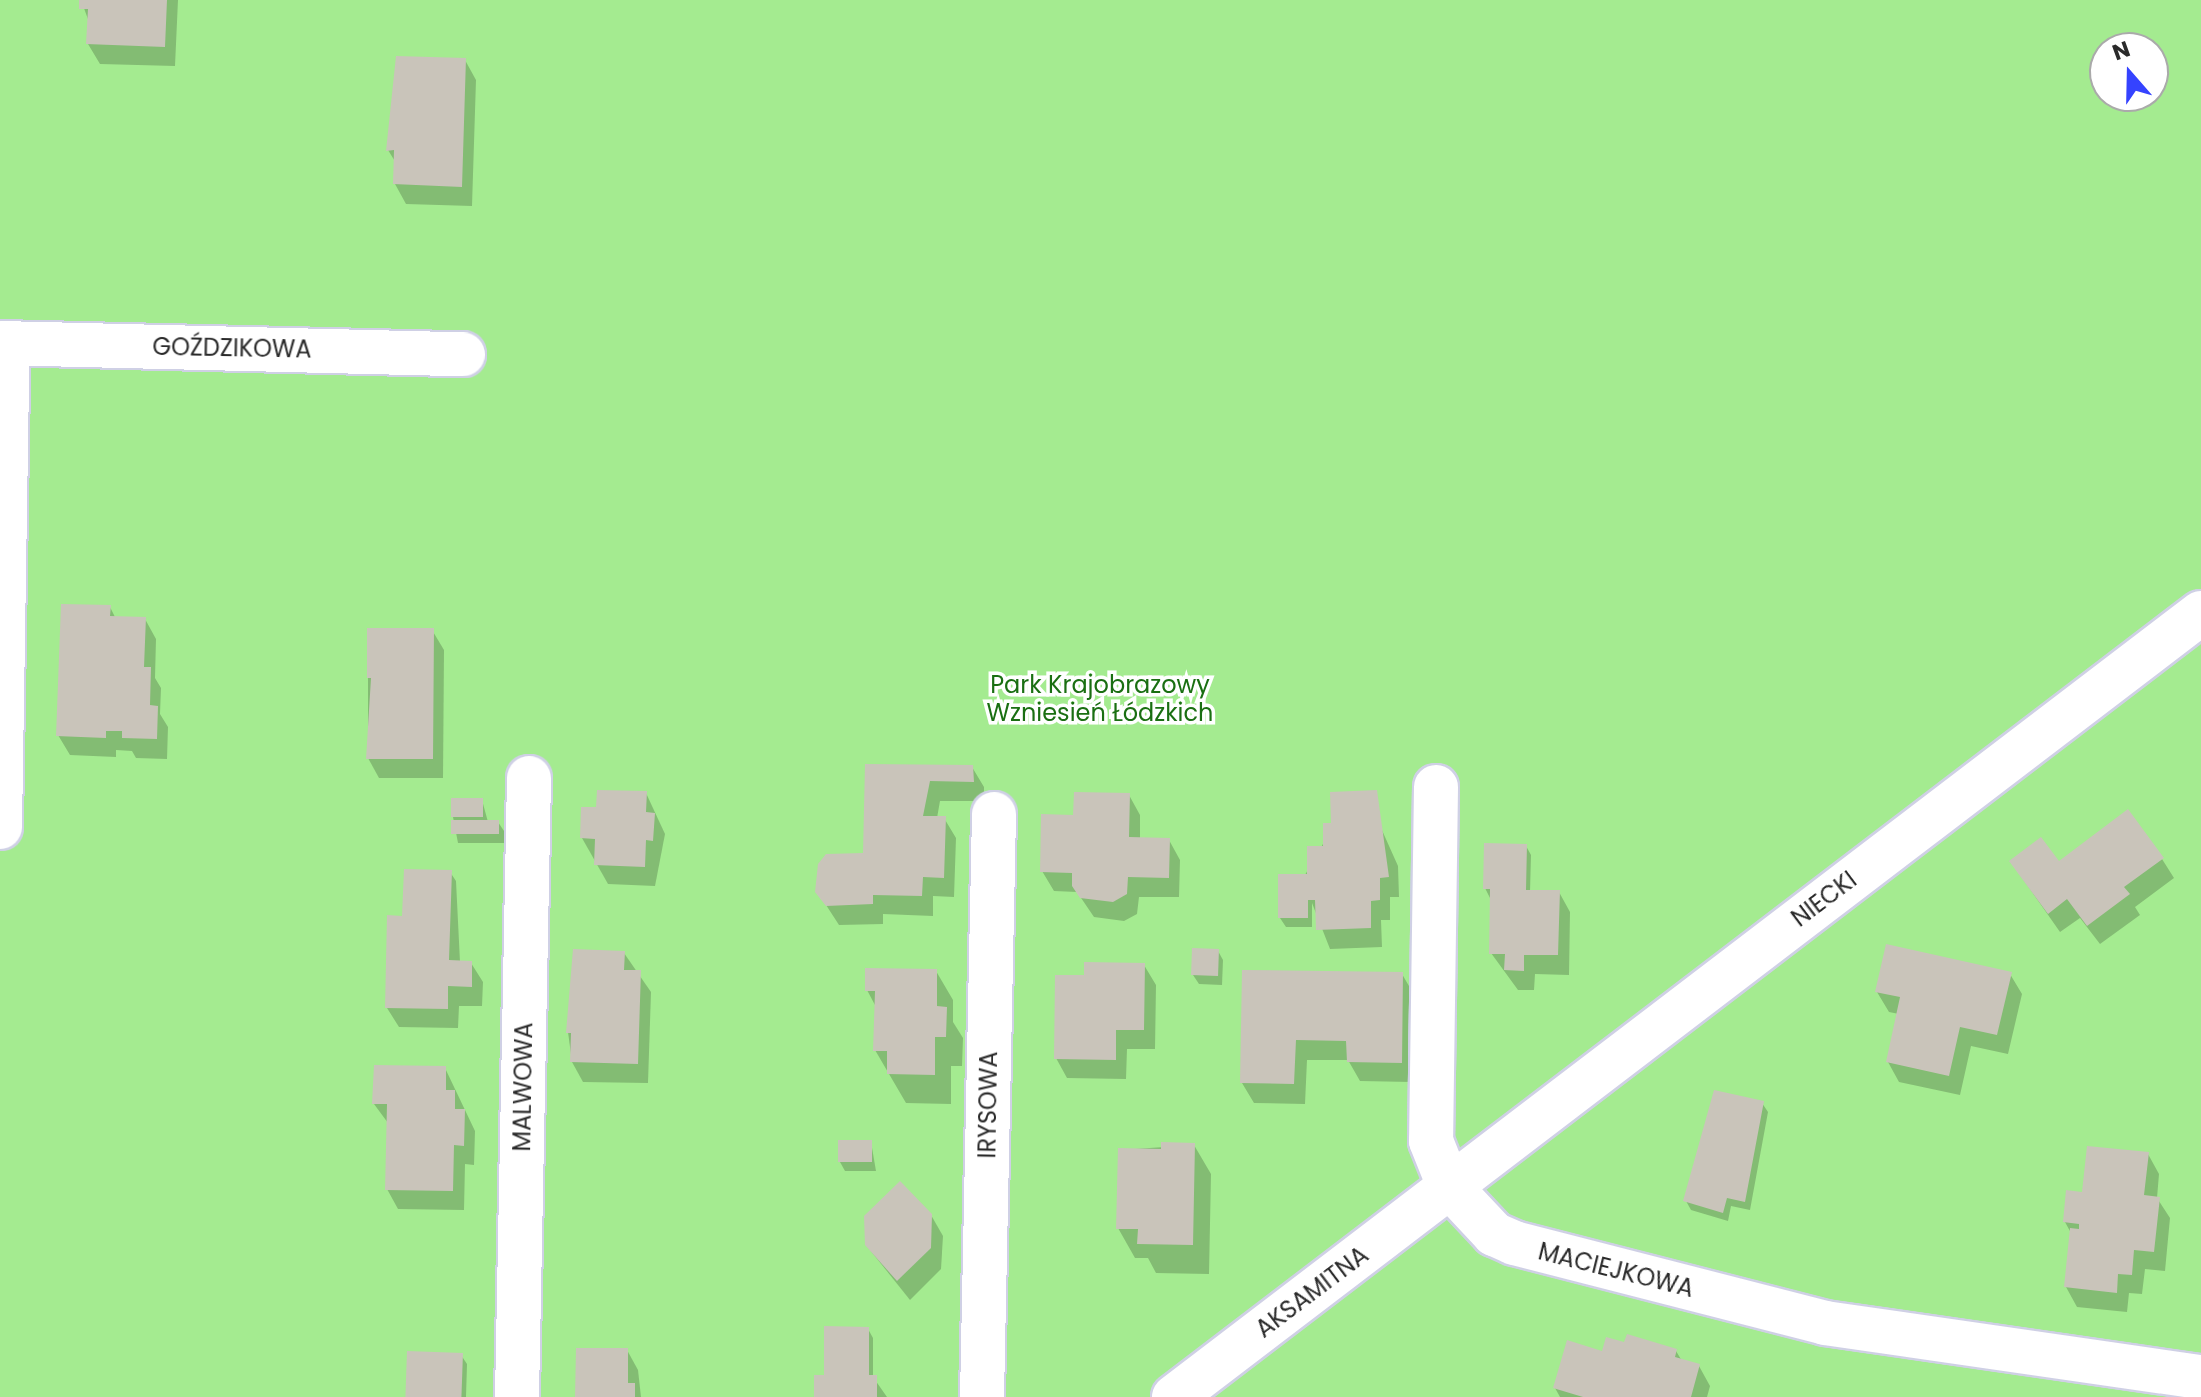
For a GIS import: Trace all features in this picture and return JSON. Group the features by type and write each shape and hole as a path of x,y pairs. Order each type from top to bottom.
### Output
{"street":[{"name":"GOŹDZIKOWA","path":"4,343 463,354"},
{"path":"0,827 4,343"},
{"name":"NIECKI","path":"1449,1186 2201,613"},
{"name":"MALWOWA","path":"517,1397 529,778"},
{"name":"MACIEJKOWA","path":"1436,787 1429,1119 1436,1159 1449,1186 1474,1217 1514,1243 1825,1323 2201,1377"},
{"name":"IRYSOWA","path":"982,1397 994,814"},
{"name":"AKSAMITNA","path":"1174,1397 1449,1186"}],"green space":[{"name":"Park Krajobrazowy Wzniesień Łódzkich","path":"0,0 2201,0 2201,1397 0,1397"}],"building":[{"path":"79,0 167,0 165,47 86,44 88,9 79,9"},
{"path":"396,56 466,58 462,187 393,184 394,150 386,151"},
{"path":"61,604 111,605 110,616 146,617 144,667 151,667 150,705 158,706 157,739 122,738 122,731 106,731 106,738 56,736"},
{"path":"367,628 434,628 433,759 366,759 371,678 367,678"},
{"path":"865,764 973,765 974,782 930,781 923,816 946,816 944,878 923,877 922,896 873,895 873,904 826,906 815,892 818,864 826,854 863,853"},
{"path":"597,790 647,791 646,812 655,813 653,841 646,840 645,867 594,865 595,839 580,838 581,807 596,807"},
{"path":"1377,790 1389,877 1380,878 1380,900 1371,901 1371,928 1316,930 1315,900 1308,900 1308,918 1278,918 1278,874 1307,874 1307,846 1323,846 1323,823 1331,823 1330,792"},
{"path":"1074,792 1130,793 1129,837 1170,838 1169,878 1128,877 1127,894 1113,902 1080,898 1072,886 1072,873 1040,872 1041,814 1073,815"},
{"path":"451,798 483,798 483,817 451,817"},
{"path":"2128,809 2164,858 2124,887 2130,894 2087,926 2067,899 2048,914 2009,861 2041,837 2059,861"},
{"path":"451,820 499,820 499,834 451,834"},
{"path":"1484,843 1527,844 1526,890 1560,890 1558,955 1524,955 1524,971 1504,970 1505,954 1489,954 1490,889 1483,889"},
{"path":"404,869 452,870 449,960 472,961 472,987 448,986 448,1009 385,1008 387,915 402,916"},
{"path":"1886,944 2012,972 1997,1035 1960,1027 1949,1076 1886,1062 1900,997 1875,992"},
{"path":"1192,948 1219,949 1218,976 1191,975"},
{"path":"573,949 625,951 624,970 641,970 638,1064 570,1062 571,1033 566,1033"},
{"path":"1084,962 1145,963 1144,1030 1116,1030 1116,1060 1054,1059 1055,975 1084,975"},
{"path":"865,968 937,969 937,1006 947,1007 946,1037 935,1037 935,1075 887,1074 887,1051 873,1051 875,991 865,991"},
{"path":"1242,970 1403,972 1402,1063 1347,1062 1346,1041 1296,1040 1294,1084 1240,1083"},
{"path":"374,1065 446,1066 446,1090 455,1090 455,1109 465,1109 464,1146 454,1145 453,1191 385,1190 387,1104 372,1104"},
{"path":"1714,1090 1764,1101 1745,1202 1727,1198 1723,1213 1683,1201"},
{"path":"838,1140 872,1140 872,1162 838,1162"},
{"path":"1161,1142 1195,1143 1193,1245 1137,1244 1138,1229 1116,1229 1118,1148 1161,1149"},
{"path":"2087,1146 2149,1152 2144,1195 2160,1197 2154,1252 2134,1250 2132,1275 2118,1274 2117,1293 2064,1287 2070,1228 2079,1229 2079,1224 2063,1222 2066,1190 2082,1192"},
{"path":"900,1181 932,1214 931,1248 897,1281 865,1245 864,1216"},
{"path":"824,1326 869,1327 869,1375 877,1375 877,1397 814,1397 814,1375 824,1375"},
{"path":"1627,1334 1677,1349 1675,1357 1700,1364 1691,1397 1583,1397 1553,1388 1567,1340 1602,1351 1606,1337 1624,1342"},
{"path":"576,1348 628,1348 628,1383 635,1383 635,1397 575,1397"},
{"path":"407,1351 463,1353 461,1397 405,1397"}]}
